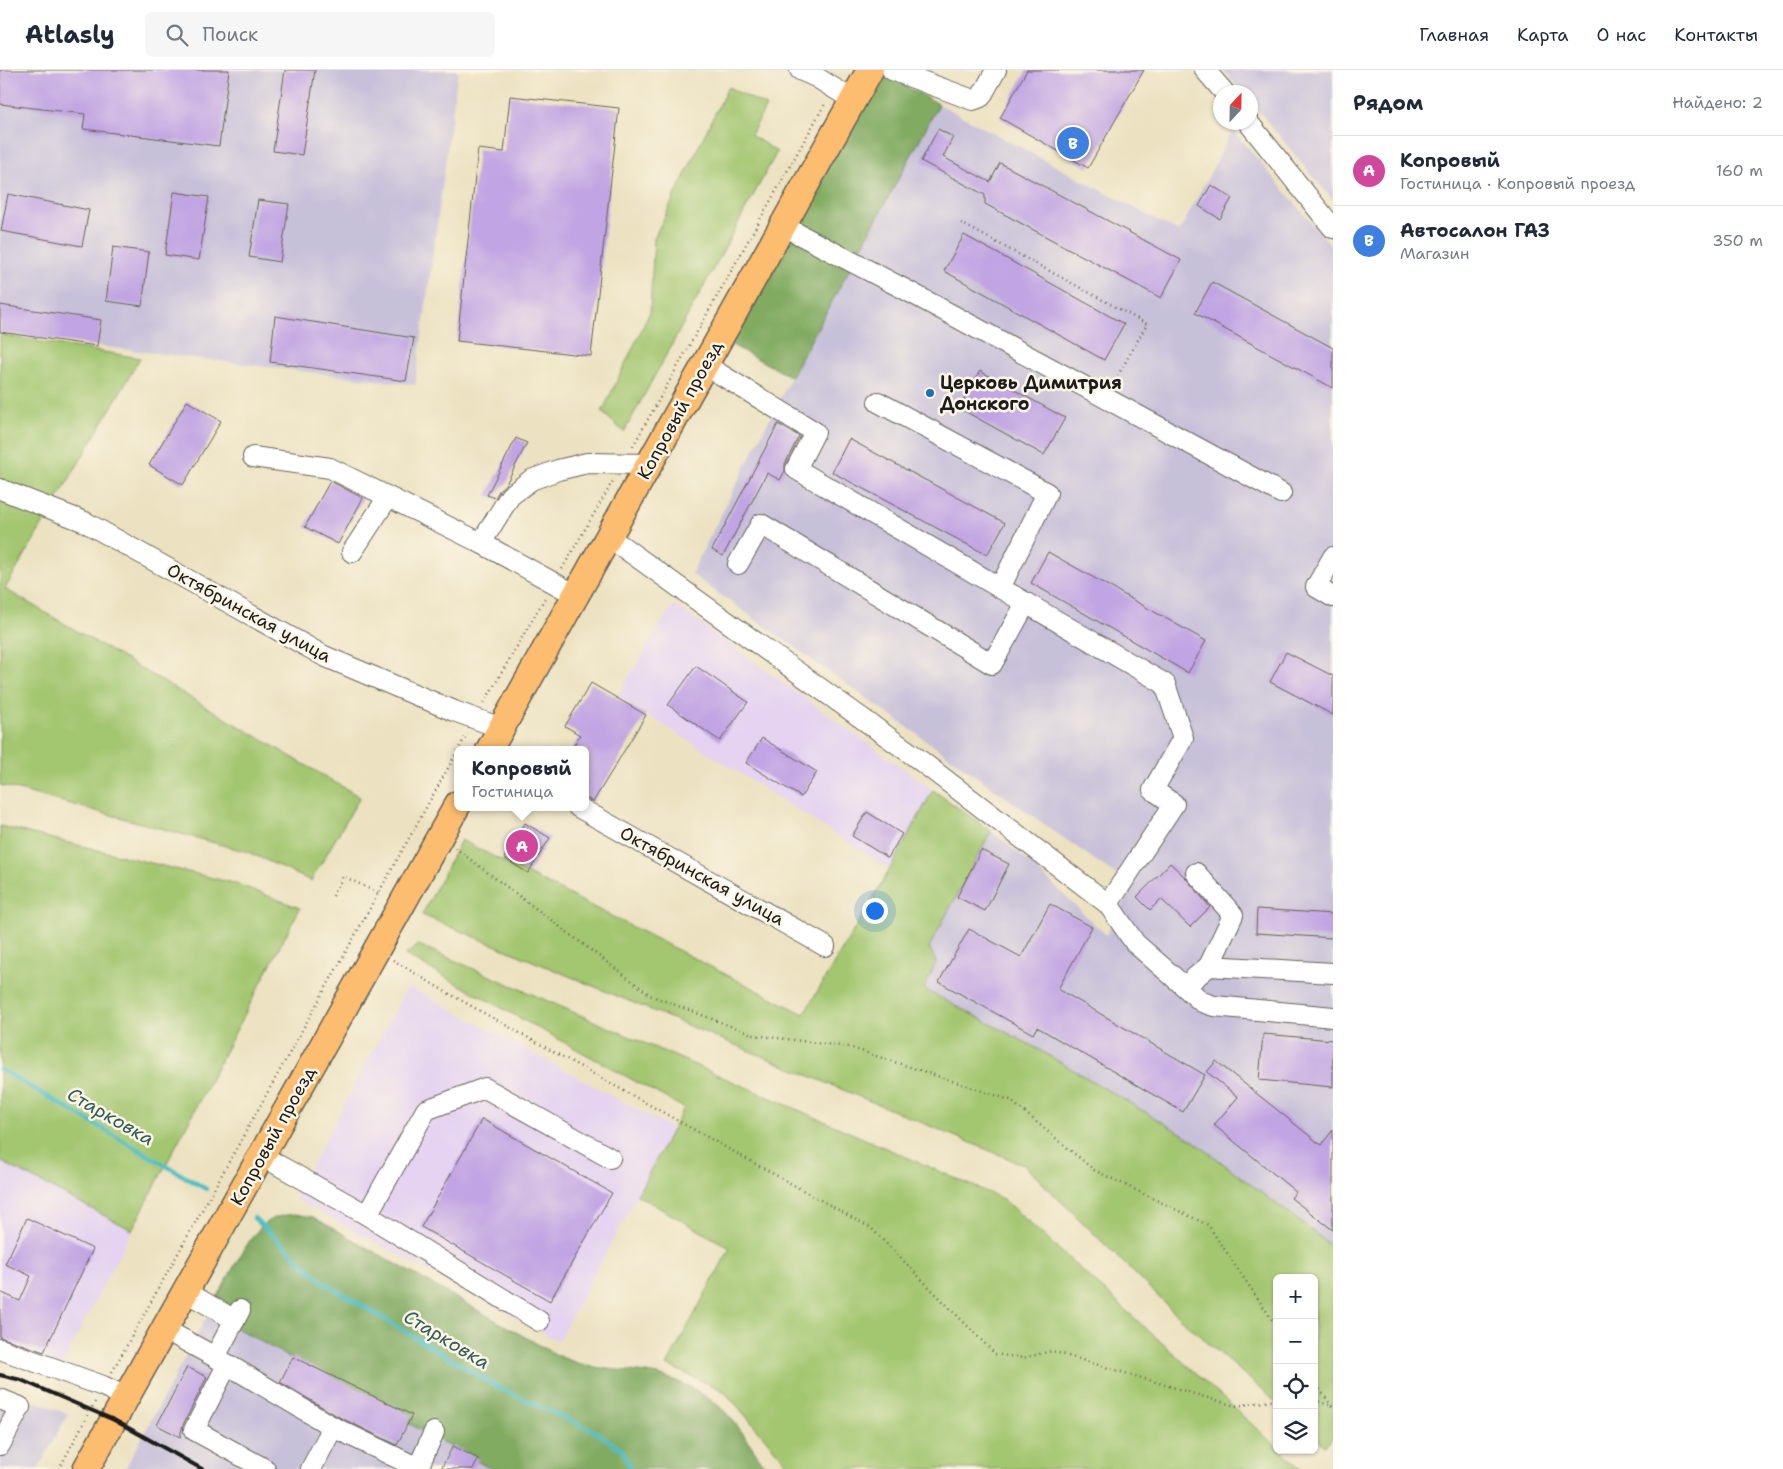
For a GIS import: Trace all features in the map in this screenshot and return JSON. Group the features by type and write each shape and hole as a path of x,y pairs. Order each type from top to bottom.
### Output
{"main road":[{"name":"Копровый проезд","path":"495,739 783,226 844,94 870,70"},
{"name":"Копровый проезд","path":"86,1469 454,811"}],"street":[{"path":"892,70 926,76 973,100 981,97 996,70"},
{"path":"1206,70 1218,85"},
{"path":"811,72 844,94"},
{"path":"1254,130 1333,228"},
{"path":"783,226 906,290 1281,493"},
{"path":"705,365 814,432 796,469 1165,684 1183,738 1153,790 1174,804 1108,904"},
{"path":"878,402 1047,493 1000,588"},
{"path":"252,457 330,468 481,543 576,595"},
{"path":"481,543 510,496 531,480 558,470 587,463 650,464"},
{"name":"Октябринская улица","path":"0,489 85,522 324,656 475,719 495,739"},
{"path":"352,552 388,497"},
{"path":"738,564 760,524 992,664 1026,603"},
{"path":"609,537 913,755 1108,904 1135,943 1202,1002 1214,1006 1333,1017"},
{"path":"1333,557 1316,587 1333,597"},
{"name":"Октябринская улица","path":"585,811 825,946"},
{"path":"1185,986 1209,966 1232,915 1196,873"},
{"path":"1209,966 1333,973"},
{"path":"367,1215 426,1110 485,1088 610,1158"},
{"path":"262,1156 367,1215 539,1321"},
{"path":"186,1292 237,1315 194,1430 265,1469"},
{"path":"164,1329 333,1427 418,1468 434,1432"},
{"path":"0,1349 103,1386 126,1397"},
{"path":"0,1399 20,1407 0,1445"},
{"path":"311,1469 333,1427"}],"path":[{"path":"460,746 622,464 844,94"},
{"path":"961,223 1147,324 1105,398"},
{"path":"60,1469 103,1386 454,757"},
{"path":"440,836 652,996 754,1035 849,1047 1010,1100 1094,1170 1208,1225 1273,1320"},
{"path":"333,896 343,876 378,893"},
{"path":"377,951 454,997 871,1228 995,1354 1023,1358 1052,1351 1236,1406 1273,1401"},
{"path":"1318,1387 1332,1406"},
{"path":"1318,1401 1332,1406"}],"shaded area":[{"path":"0,70 458,70 415,385 97,346 0,332"},
{"path":"1223,70 1333,70 1333,200 1258,110 1258,85 1236,85"},
{"path":"939,104 1179,232 1233,130 1333,248 1333,1247 1191,1139 1036,1048 924,989 936,962 929,947 991,831 1026,859 1106,935 1133,887 691,574 791,377"},
{"path":"673,604 933,790 890,869 618,696"},
{"path":"408,986 673,1129 558,1341 294,1198"},
{"path":"0,1161 132,1230 61,1367 0,1342"},
{"path":"209,1313 491,1469 125,1469"},
{"path":"0,1388 68,1414 38,1469 0,1469"}],"green space":[{"path":"877,71 939,104 791,377 730,344"},
{"path":"728,87 766,106 751,135 777,152 624,432 602,412 650,312 654,238"},
{"path":"0,335 140,358 5,589 360,797 311,881 248,852 0,785"},
{"path":"933,790 991,831 929,947 936,962 924,989 1036,1048 1191,1139 1333,1247 1333,1437 1325,1446 1318,1440 1318,1274 1273,1274 1273,1400 1184,1322 1024,1165 422,915 461,840 804,1014 890,869"},
{"path":"0,826 237,884 300,908 132,1230 0,1161"},
{"path":"419,945 1003,1199 1273,1443 1273,1454 1285,1454 1301,1469 792,1469 724,1391 667,1365 730,1248 637,1195 684,1108 405,955"},
{"path":"295,1214 313,1217 557,1355 593,1367 666,1377 696,1390 728,1415 768,1469 491,1469 209,1313 252,1237 268,1221 285,1215"}],"building":[{"path":"0,70 229,70 219,146 83,129 85,114 0,104"},
{"path":"285,70 315,70 302,155 273,151"},
{"path":"1027,70 1144,70 1088,168 1000,118"},
{"path":"510,96 619,108 591,356 457,341 478,149 504,152"},
{"path":"938,129 953,137 943,157 990,182 1000,163 1181,260 1161,298 985,204 985,195 921,161"},
{"path":"1211,185 1232,198 1220,219 1199,206"},
{"path":"174,192 209,197 199,260 165,255"},
{"path":"8,194 89,210 82,246 1,231"},
{"path":"258,200 289,204 280,262 249,257"},
{"path":"964,235 1124,324 1104,360 944,271"},
{"path":"113,247 149,252 142,306 106,301"},
{"path":"1212,282 1333,348 1333,388 1195,313"},
{"path":"0,305 101,320 97,346 0,332"},
{"path":"275,316 414,338 406,381 270,362"},
{"path":"980,371 1065,418 1044,455 959,408"},
{"path":"187,401 221,421 183,485 149,465"},
{"path":"778,424 799,436 785,464 785,471 780,480 767,473 723,556 712,550"},
{"path":"516,438 527,443 506,484 500,489 495,498 487,495"},
{"path":"849,439 1005,523 987,555 832,472"},
{"path":"330,481 363,498 338,544 305,527"},
{"path":"1048,552 1206,641 1188,673 1031,583"},
{"path":"1286,652 1333,676 1333,715 1270,682"},
{"path":"696,666 748,702 720,741 668,705"},
{"path":"591,683 646,715 593,802 589,800 589,746 573,746 580,735 565,726"},
{"path":"762,738 817,772 801,797 746,763"},
{"path":"867,812 902,834 888,858 852,836"},
{"path":"525,823 550,838 528,873 504,858"},
{"path":"981,850 1009,864 985,911 957,897"},
{"path":"1170,863 1185,877 1210,907 1190,927 1161,899 1150,910 1137,897"},
{"path":"1050,904 1092,927 1058,989 1205,1075 1183,1112 1037,1027 1033,1034 939,982 969,929 1021,957"},
{"path":"1257,909 1333,914 1333,938 1256,933"},
{"path":"1263,1034 1333,1040 1333,1087 1259,1080"},
{"path":"1216,1061 1321,1145 1333,1130 1333,1230 1291,1198 1296,1192 1214,1125 1238,1097 1207,1072"},
{"path":"482,1119 612,1193 550,1301 421,1227"},
{"path":"27,1218 93,1249 44,1352 0,1337 0,1292 20,1301 31,1276 5,1264"},
{"path":"293,1357 412,1415 397,1445 339,1417 280,1382"},
{"path":"187,1367 207,1377 183,1425 180,1437 157,1425"},
{"path":"453,1446 479,1459 473,1469 441,1469"}],"waterway":[{"name":"Старковка","path":"0,1069 206,1189"},
{"name":"Старковка","path":"254,1218 323,1282 499,1388 596,1432 622,1450 631,1469"}],"railway":[{"path":"0,1375 21,1380 114,1420 202,1469"}],"place":[{"name":"Автосалон ГАЗ","path":"1073,143"},
{"name":"Церковь Димитрия Донского","path":"930,393"},
{"name":"Копровый","path":"522,846"}]}
